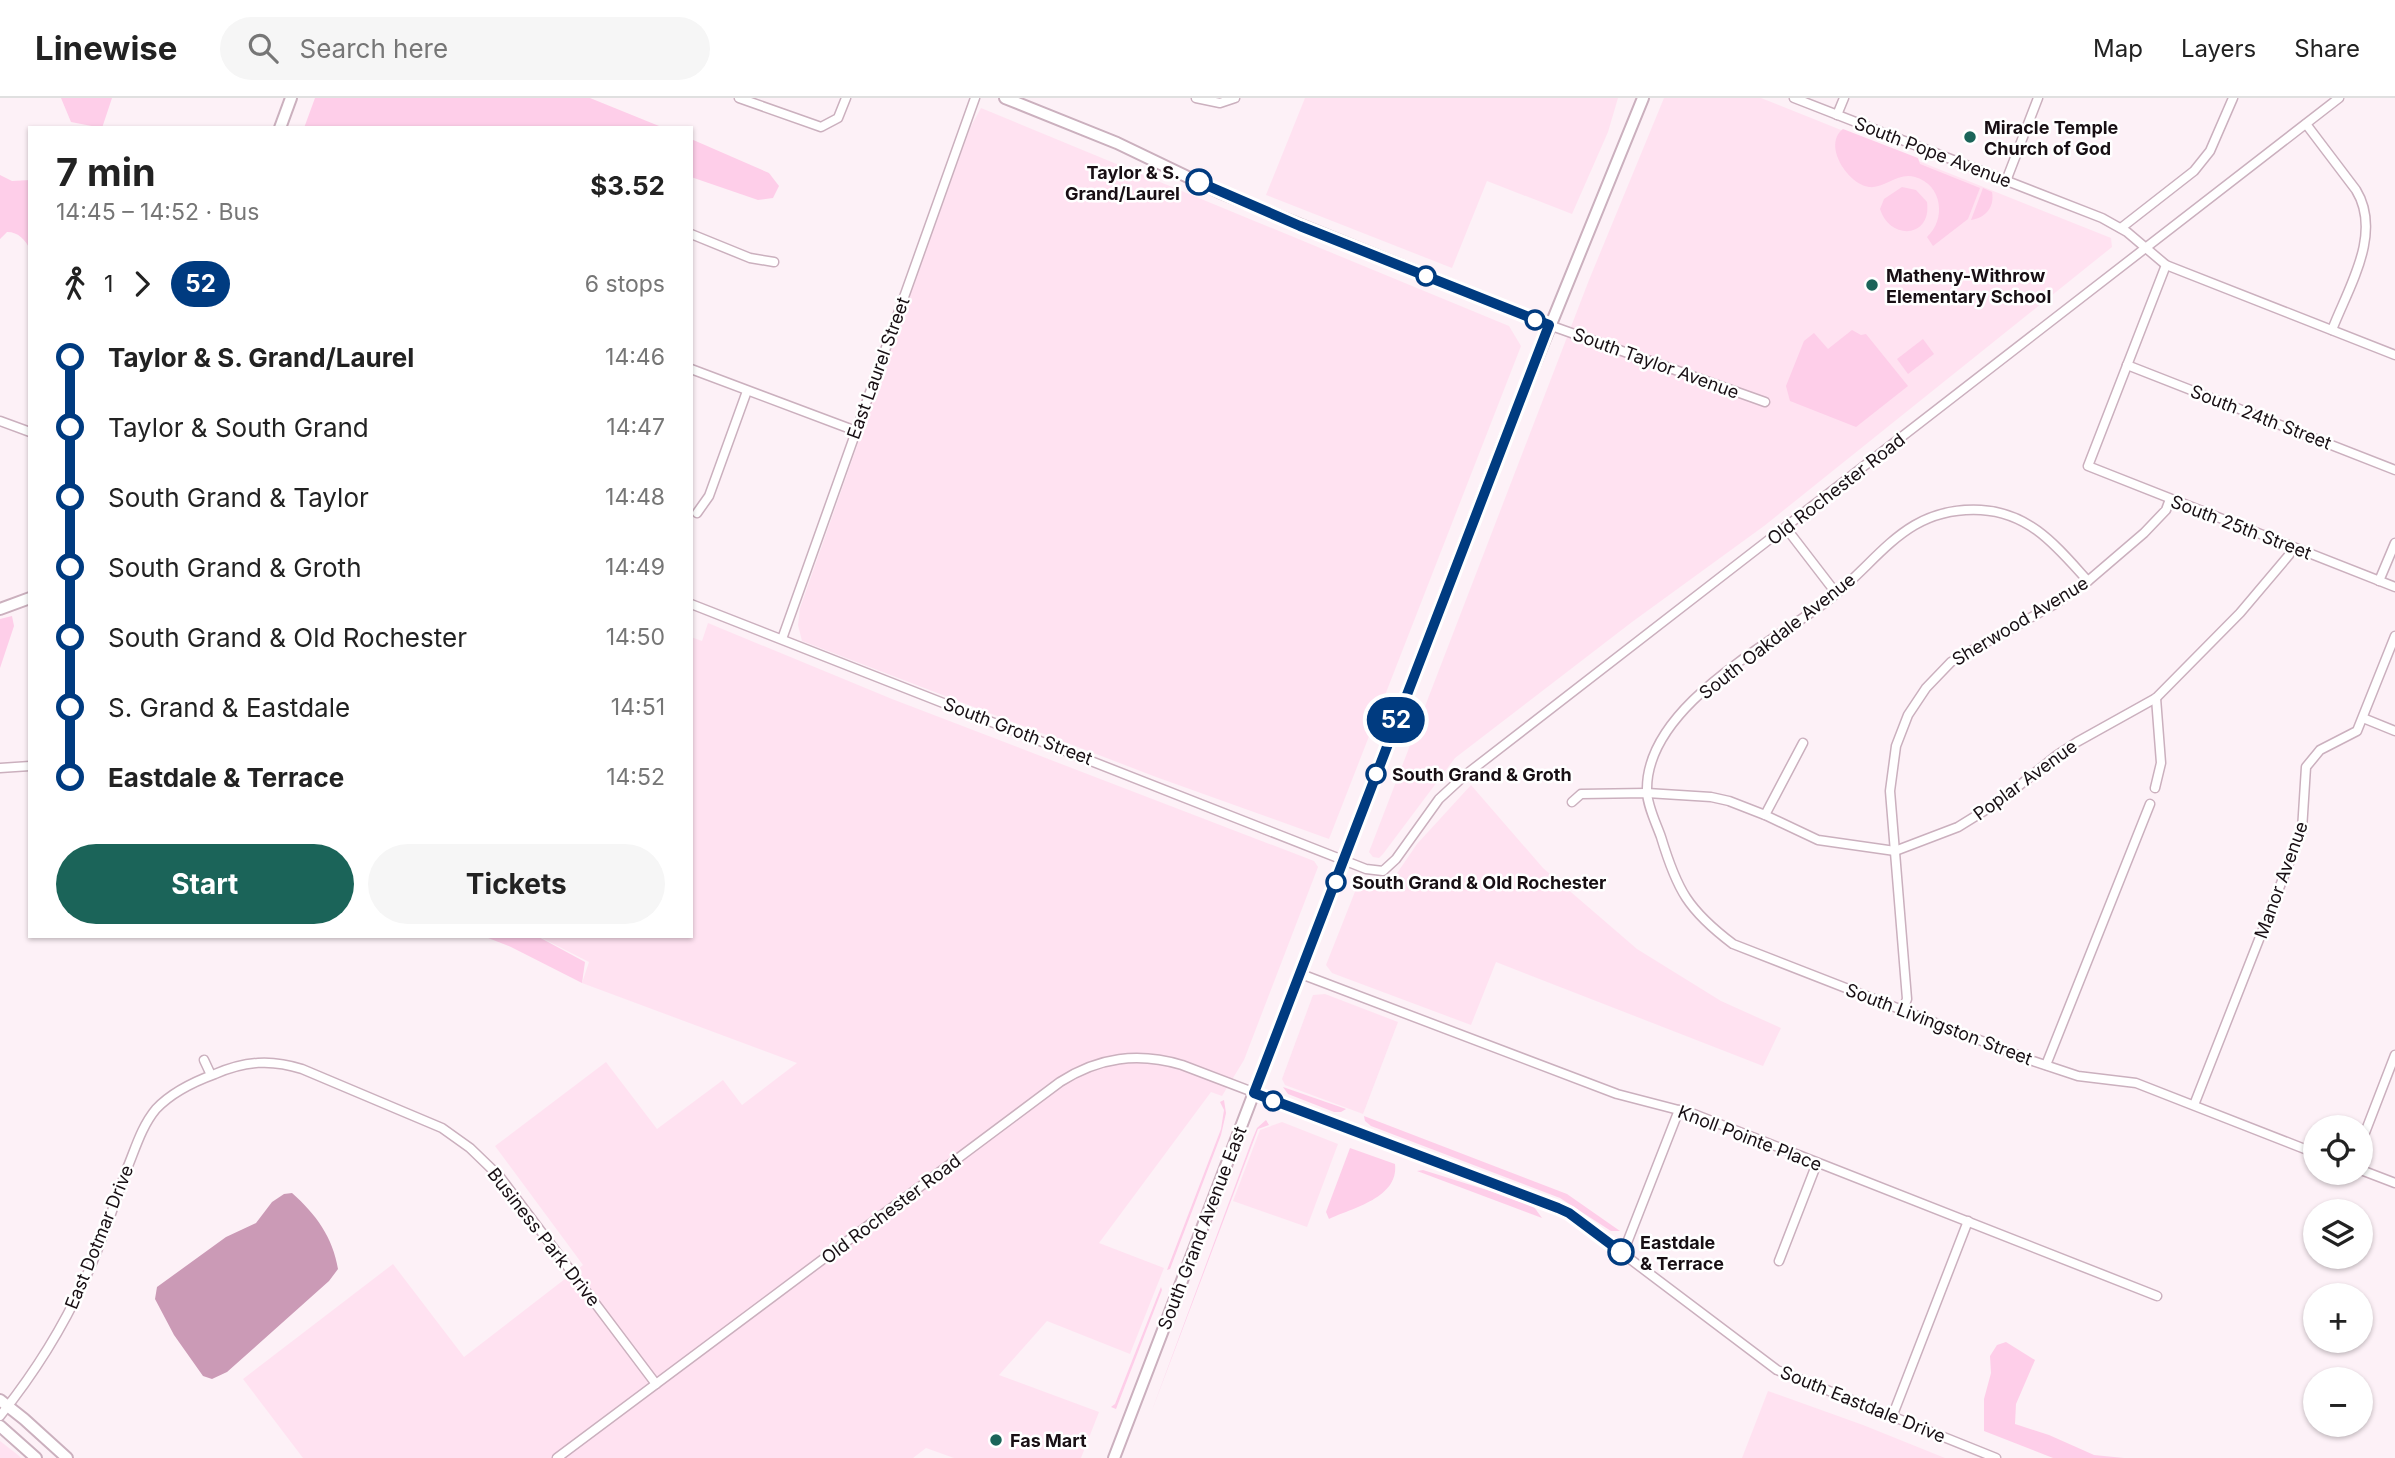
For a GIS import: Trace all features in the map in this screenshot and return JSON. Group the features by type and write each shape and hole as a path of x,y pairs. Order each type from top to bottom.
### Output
{"main road":[{"path":"281,126 291,98"},
{"name":"South Taylor Avenue","path":"1004,98 1107,139 1265,211 1549,325"},
{"name":"South Grand Avenue East","path":"1114,1458 1549,325 1643,98"},
{"path":"0,608 28,599"},
{"path":"4,1403 67,1458"},
{"path":"0,1426 36,1458"}],"street":[{"path":"739,98 825,131 838,118 846,98"},
{"name":"East Laurel Street","path":"782,639 975,98"},
{"path":"1196,98 1220,103 1235,98"},
{"name":"South Pope Avenue","path":"1794,98 2090,213 2122,228 2166,265 2395,355"},
{"path":"1837,115 1844,98"},
{"path":"2006,181 2038,98"},
{"path":"2122,228 2197,167 2210,151 2233,98"},
{"name":"Old Rochester Road","path":"1344,859 1377,872 1390,866 1439,799 1465,776 2339,98"},
{"path":"2306,124 2362,201 2367,218 2365,245 2332,330"},
{"path":"693,235 750,258 774,262"},
{"path":"2127,365 2166,265"},
{"name":"South Taylor Avenue","path":"1549,325 1765,402"},
{"name":"South 25th Street","path":"2127,365 2088,466 2395,587"},
{"name":"South 24th Street","path":"2127,365 2395,470"},
{"path":"693,370 856,430"},
{"path":"697,513 709,496 747,391"},
{"path":"0,421 28,431"},
{"name":"Sherwood Avenue","path":"1903,1009 1907,999 1890,791 1896,746 1916,701 1951,662 2055,604 2088,581 2144,533 2166,510 2170,499"},
{"name":"South Oakdale Avenue","path":"1647,793 1649,769 1675,719 1723,674 1836,593 1889,542 1913,524 1958,510 1983,510 2022,521 2057,546 2088,581"},
{"path":"1786,528 1836,593"},
{"path":"2379,581 2395,543"},
{"name":"Poplar Avenue","path":"1572,802 1581,793 1711,797 1729,801 1818,841 1895,851 1958,827 2000,802 2057,755 2156,698 2240,613 2293,547"},
{"name":"South Groth Street","path":"693,605 1344,859"},
{"name":"Manor Avenue","path":"2193,1105 2302,830 2306,767 2320,750 2357,731 2395,636"},
{"path":"2155,788 2161,763 2156,698"},
{"path":"2363,718 2395,731"},
{"path":"1765,816 1802,743"},
{"path":"0,768 28,765"},
{"name":"South Livingston Street","path":"1647,793 1670,869 1678,886 1697,915 1733,944 2046,1065 2078,1076 2136,1083 2303,1148"},
{"path":"2046,1065 2150,804"},
{"name":"Knoll Pointe Place","path":"1300,974 1617,1094 1694,1114 2157,1297"},
{"path":"2372,1115 2395,1055"},
{"name":"Old Rochester Road","path":"557,1458 1018,1112 1077,1071 1115,1059 1151,1058 1182,1065 1254,1093"},
{"path":"204,1060 211,1075"},
{"name":"Business Park Drive","path":"211,1075 244,1063 285,1063 426,1120 456,1138 500,1177 656,1384"},
{"name":"East Dotmar Drive","path":"0,1416 4,1403 60,1328 85,1280 144,1127 166,1099 211,1075"},
{"name":"South Eastdale Drive","path":"1254,1093 1569,1213 1765,1362 1796,1378 1996,1458"},
{"path":"1623,1253 1679,1110"},
{"path":"1779,1261 1817,1163"},
{"path":"2373,1175 2395,1183"},
{"path":"1892,1417 1968,1221"}],"shaded area":[{"path":"61,98 112,98 103,126 71,122"},
{"path":"315,98 590,98 659,126 537,126 305,126"},
{"path":"1305,98 1618,98 1608,132 1572,214 1487,181 1452,268 1266,195"},
{"path":"1664,98 1761,98 2111,238 2112,247 1764,526 1632,622 1455,758 1383,854 1379,858 1373,857 1369,852 1589,280"},
{"path":"981,108 1509,326 1521,346 1329,839 1156,777 802,641 798,625 800,608 928,244 970,128"},
{"path":"1843,129 1918,158 1920,164 1980,188 1968,219 1933,246 1927,237 1937,222 1939,204 1931,187 1924,181 1909,176 1875,187 1853,179 1836,154 1837,136"},
{"path":"693,140 769,173 779,186 773,198 758,200 693,178"},
{"path":"0,175 12,181 28,180 28,246 15,233 7,232 0,239"},
{"path":"1902,187 1916,190 1927,202 1927,214 1923,223 1909,231 1892,226 1880,209 1884,199"},
{"path":"1983,188 1992,192 1992,202 1985,214 1971,220"},
{"path":"1852,330 1861,335 1866,334 1908,386 1856,427 1790,401 1786,386 1804,341 1814,333 1828,349"},
{"path":"1923,339 1934,354 1908,374 1897,359"},
{"path":"12,616 14,626 0,668 0,619"},
{"path":"708,623 892,699 1314,861 1318,867 1244,1060 1222,1096 1211,1092 1099,1243 1164,1268 1130,1354 1047,1321 999,1375 1099,1412 1081,1458 954,1458 926,1448 913,1458 303,1458 243,1379 393,1264 464,1357 583,1265 495,1146 606,1062 657,1129 723,1080 742,1105 797,1063 582,983 589,962 542,938 693,938 693,638 702,641"},
{"path":"1471,785 1543,868 1637,949 1721,1001 1781,1028 1763,1066 1496,962 1471,1025 1332,973 1326,965 1360,879 1393,879 1417,844"},
{"path":"488,938 541,938 585,962 582,983"},
{"path":"1325,994 1398,1022 1363,1114 1285,1085 1282,1079 1313,995"},
{"path":"1283,1087 1346,1109 1334,1112 1288,1094"},
{"path":"1224,1100 1226,1113 1221,1135 1170,1269 1167,1270 1221,1129 1224,1110 1220,1102"},
{"path":"1364,1116 1567,1194 1620,1231 1611,1231 1560,1198 1371,1126"},
{"path":"1266,1120 1269,1125 1258,1129 1151,1413 1252,1140 1257,1128"},
{"path":"1282,1122 1338,1144 1307,1227 1233,1201 1260,1130"},
{"path":"1350,1148 1395,1164 1394,1176 1390,1185 1372,1200 1329,1219 1326,1212"},
{"path":"1423,1170 1534,1207 1542,1218 1417,1171"},
{"path":"292,1193 309,1209 322,1227 332,1247 338,1269 329,1281 227,1372 212,1379 203,1376 174,1335 155,1299 157,1287 226,1237 256,1223 272,1202 284,1194"},
{"path":"1161,1287 1116,1409 1111,1407 1115,1404"},
{"path":"2006,1342 2035,1360 2016,1404 2015,1424 2049,1435 2094,1455 2124,1458 2053,1458 1984,1431 1984,1399 1991,1373 1990,1356 1997,1345"},
{"path":"1768,1391 1863,1425 1945,1458 1742,1458"},
{"path":"0,1441 18,1455 21,1458 0,1458"}],"bus line":[{"name":"52","path":"1199,182 1300,226 1549,325 1254,1093 1558,1208 1569,1213 1621,1252"}],"place":[{"name":"Miracle Temple Church of God","path":"1970,137"},
{"name":"Taylor & S. Grand/Laurel","path":"1199,182"},
{"name":"Matheny-Withrow Elementary School","path":"1872,285"},
{"name":"South Grand & Groth","path":"1376,774"},
{"name":"South Grand & Old Rochester","path":"1336,882"},
{"name":"Eastdale & Terrace","path":"1621,1252"},
{"name":"Fas Mart","path":"996,1440"}]}
